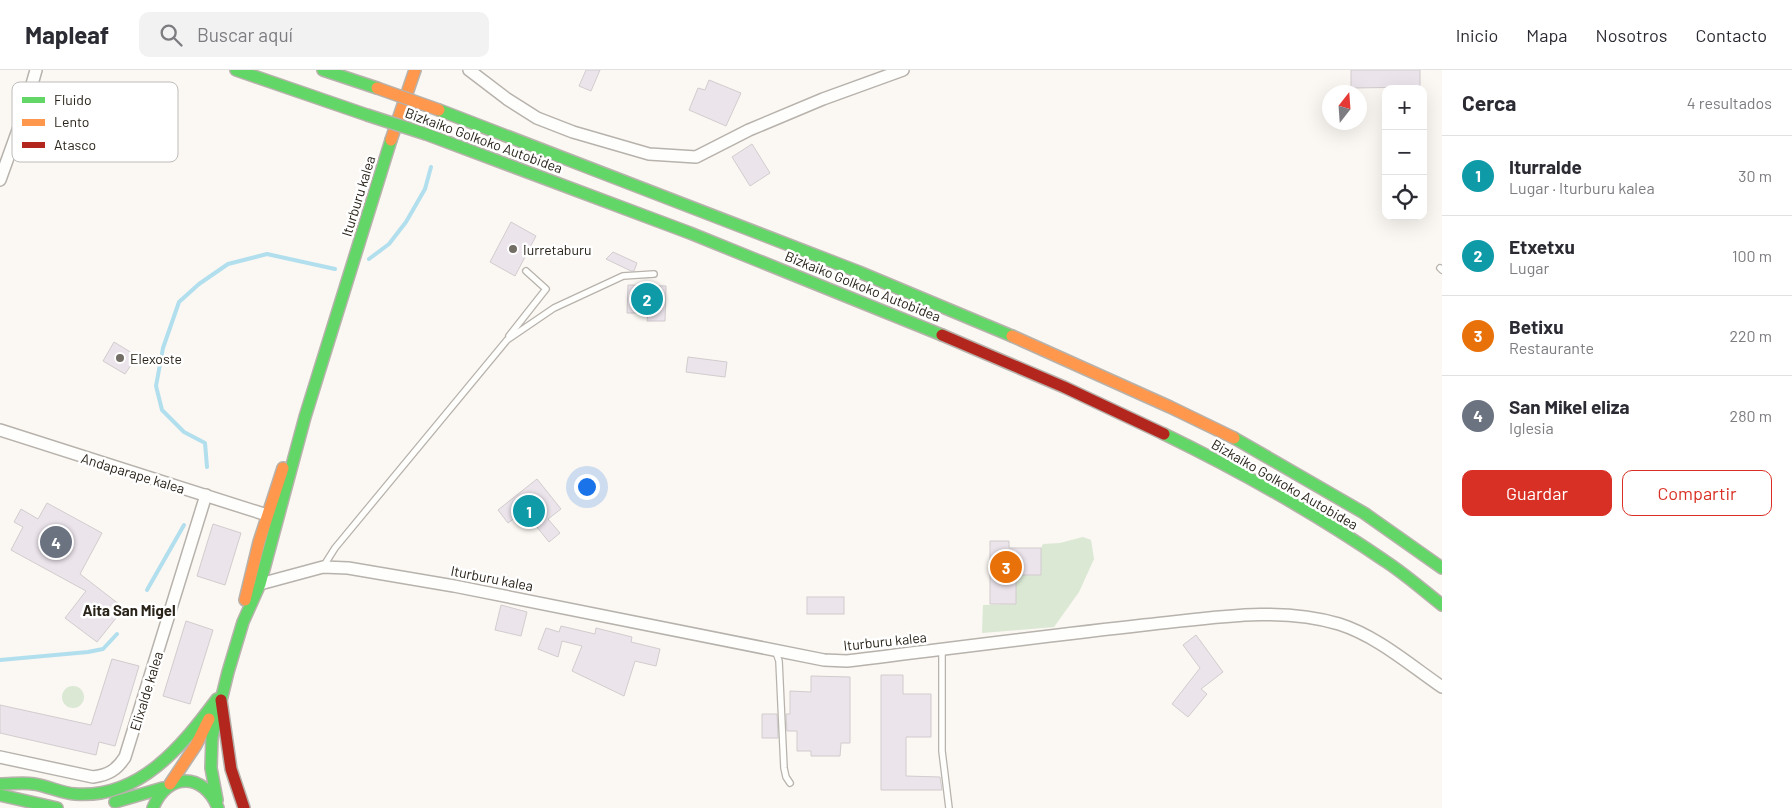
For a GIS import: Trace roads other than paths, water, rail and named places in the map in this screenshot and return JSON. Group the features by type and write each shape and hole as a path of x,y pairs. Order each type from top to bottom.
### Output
{"main road":[{"name":"Bizkaiko Golkoko Autobidea","path":"236,70 426,134 610,201 866,303 1050,381 1223,464 1280,495 1385,561 1442,605"},
{"name":"Bizkaiko Golkoko Autobidea","path":"323,70 439,110 859,272 1051,353 1232,437 1364,513 1442,568"},
{"name":"Iturburu kalea","path":"305,417 389,147 416,70"},
{"path":"153,808 157,796 167,786 202,737 219,700 243,622 260,584 296,457 305,417"},
{"path":"243,622 242,613 258,542 283,467 305,417"},
{"path":"267,515 276,504 287,470 296,457"},
{"path":"265,565 263,552 270,525 267,515"},
{"path":"0,785 27,783 75,794 90,794 110,792 129,785 148,774 171,756 219,700"},
{"path":"218,806 211,768 212,737 219,700"},
{"path":"219,700 228,759 237,792 244,808"},
{"path":"0,785 69,800 105,803 119,801 181,780 192,781 203,785 212,793 218,806"},
{"path":"0,795 57,808"}],"street":[{"path":"468,71 537,118 573,132 649,154 696,157 749,130 823,99 903,70"},
{"path":"0,180 12,147"},
{"name":"Andaparape kalea","path":"0,430 267,515"},
{"name":"Elixalde kalea","path":"0,757 93,777 105,776 120,766 125,757 206,495"},
{"name":"Iturburu kalea","path":"260,584 323,567 348,568 454,586 824,660 847,661 1196,618 1281,615 1318,619 1365,635 1442,687"},
{"path":"244,604 260,584"}],"lane":[{"path":"323,567 335,548 507,340 546,288 526,271"},
{"path":"507,340 554,308 623,276 654,274"},
{"path":"775,650 779,661 784,768 790,783"},
{"name":"Iturburu kalea","path":"942,650 942,751 949,808"}],"waterway":[{"path":"369,259 389,244 406,222 425,189 431,167"},
{"path":"207,467 205,443 184,432 162,410 156,386 163,348 179,302 199,284 228,264 267,254 335,269"},
{"path":"147,590 184,525"},
{"path":"0,660 103,649 117,634"}],"place":[{"name":"Iurretaburu","path":"513,249"},
{"name":"Etxetxu","path":"647,299"},
{"name":"Elexoste","path":"120,358"},
{"name":"Iturralde","path":"529,511"},
{"name":"San Mikel eliza","path":"56,542"},
{"name":"Betixu","path":"1006,567"}],"district":[{"name":"Aita San Migel","path":"129,610"}]}
